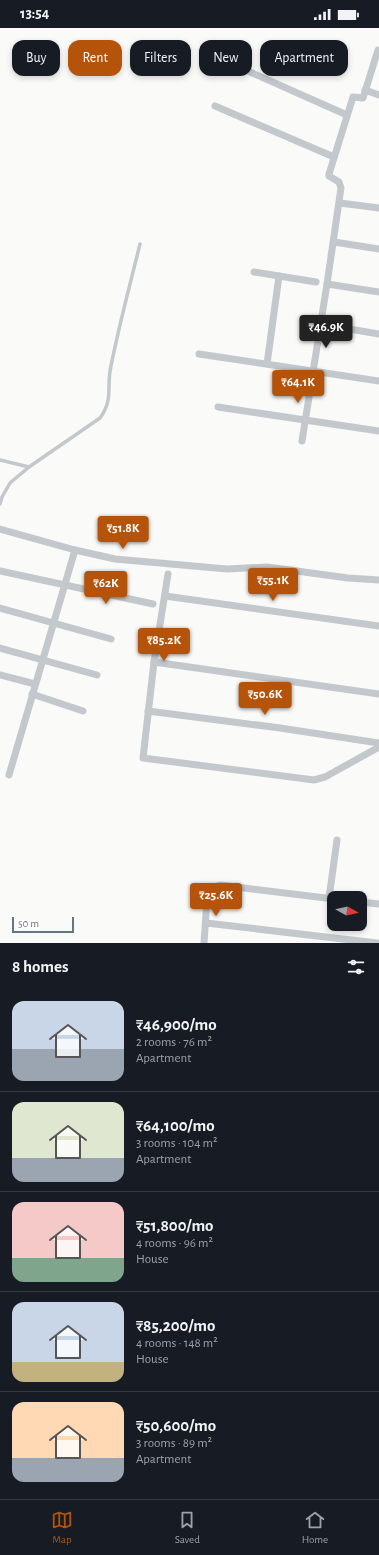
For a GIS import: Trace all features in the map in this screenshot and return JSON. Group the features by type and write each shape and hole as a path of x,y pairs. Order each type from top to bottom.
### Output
{"street":[{"path":"302,441 312,370 340,203 341,185 329,176 353,97 363,98 376,66 378,50"},
{"path":"252,73 347,115"},
{"path":"365,90 379,95"},
{"path":"215,106 334,157"},
{"path":"340,203 379,208"},
{"path":"334,242 379,249"},
{"path":"254,272 316,282"},
{"path":"267,364 279,276"},
{"path":"327,284 379,292"},
{"path":"320,324 379,334"},
{"path":"199,354 379,381"},
{"path":"218,407 379,431"},
{"path":"0,529 75,550 115,559 227,569 267,567 348,578 379,580"},
{"path":"9,776 34,684 43,660 75,550"},
{"path":"0,571 152,604"},
{"path":"168,574 154,662 143,758 314,780 325,777 379,747"},
{"path":"165,596 379,626"},
{"path":"0,608 111,639"},
{"path":"0,648 97,675"},
{"path":"154,662 379,694"},
{"path":"0,675 34,684"},
{"path":"32,694 83,711"},
{"path":"148,711 379,743"},
{"path":"333,891 337,840"},
{"path":"204,943 209,892 213,887 220,885 327,897"},
{"path":"367,903 379,904"},
{"path":"206,923 377,943"}],"lane":[{"path":"0,504 2,497 10,483 29,467 100,418 106,410 110,398 110,368 140,244"},
{"path":"0,460 29,467"}]}
